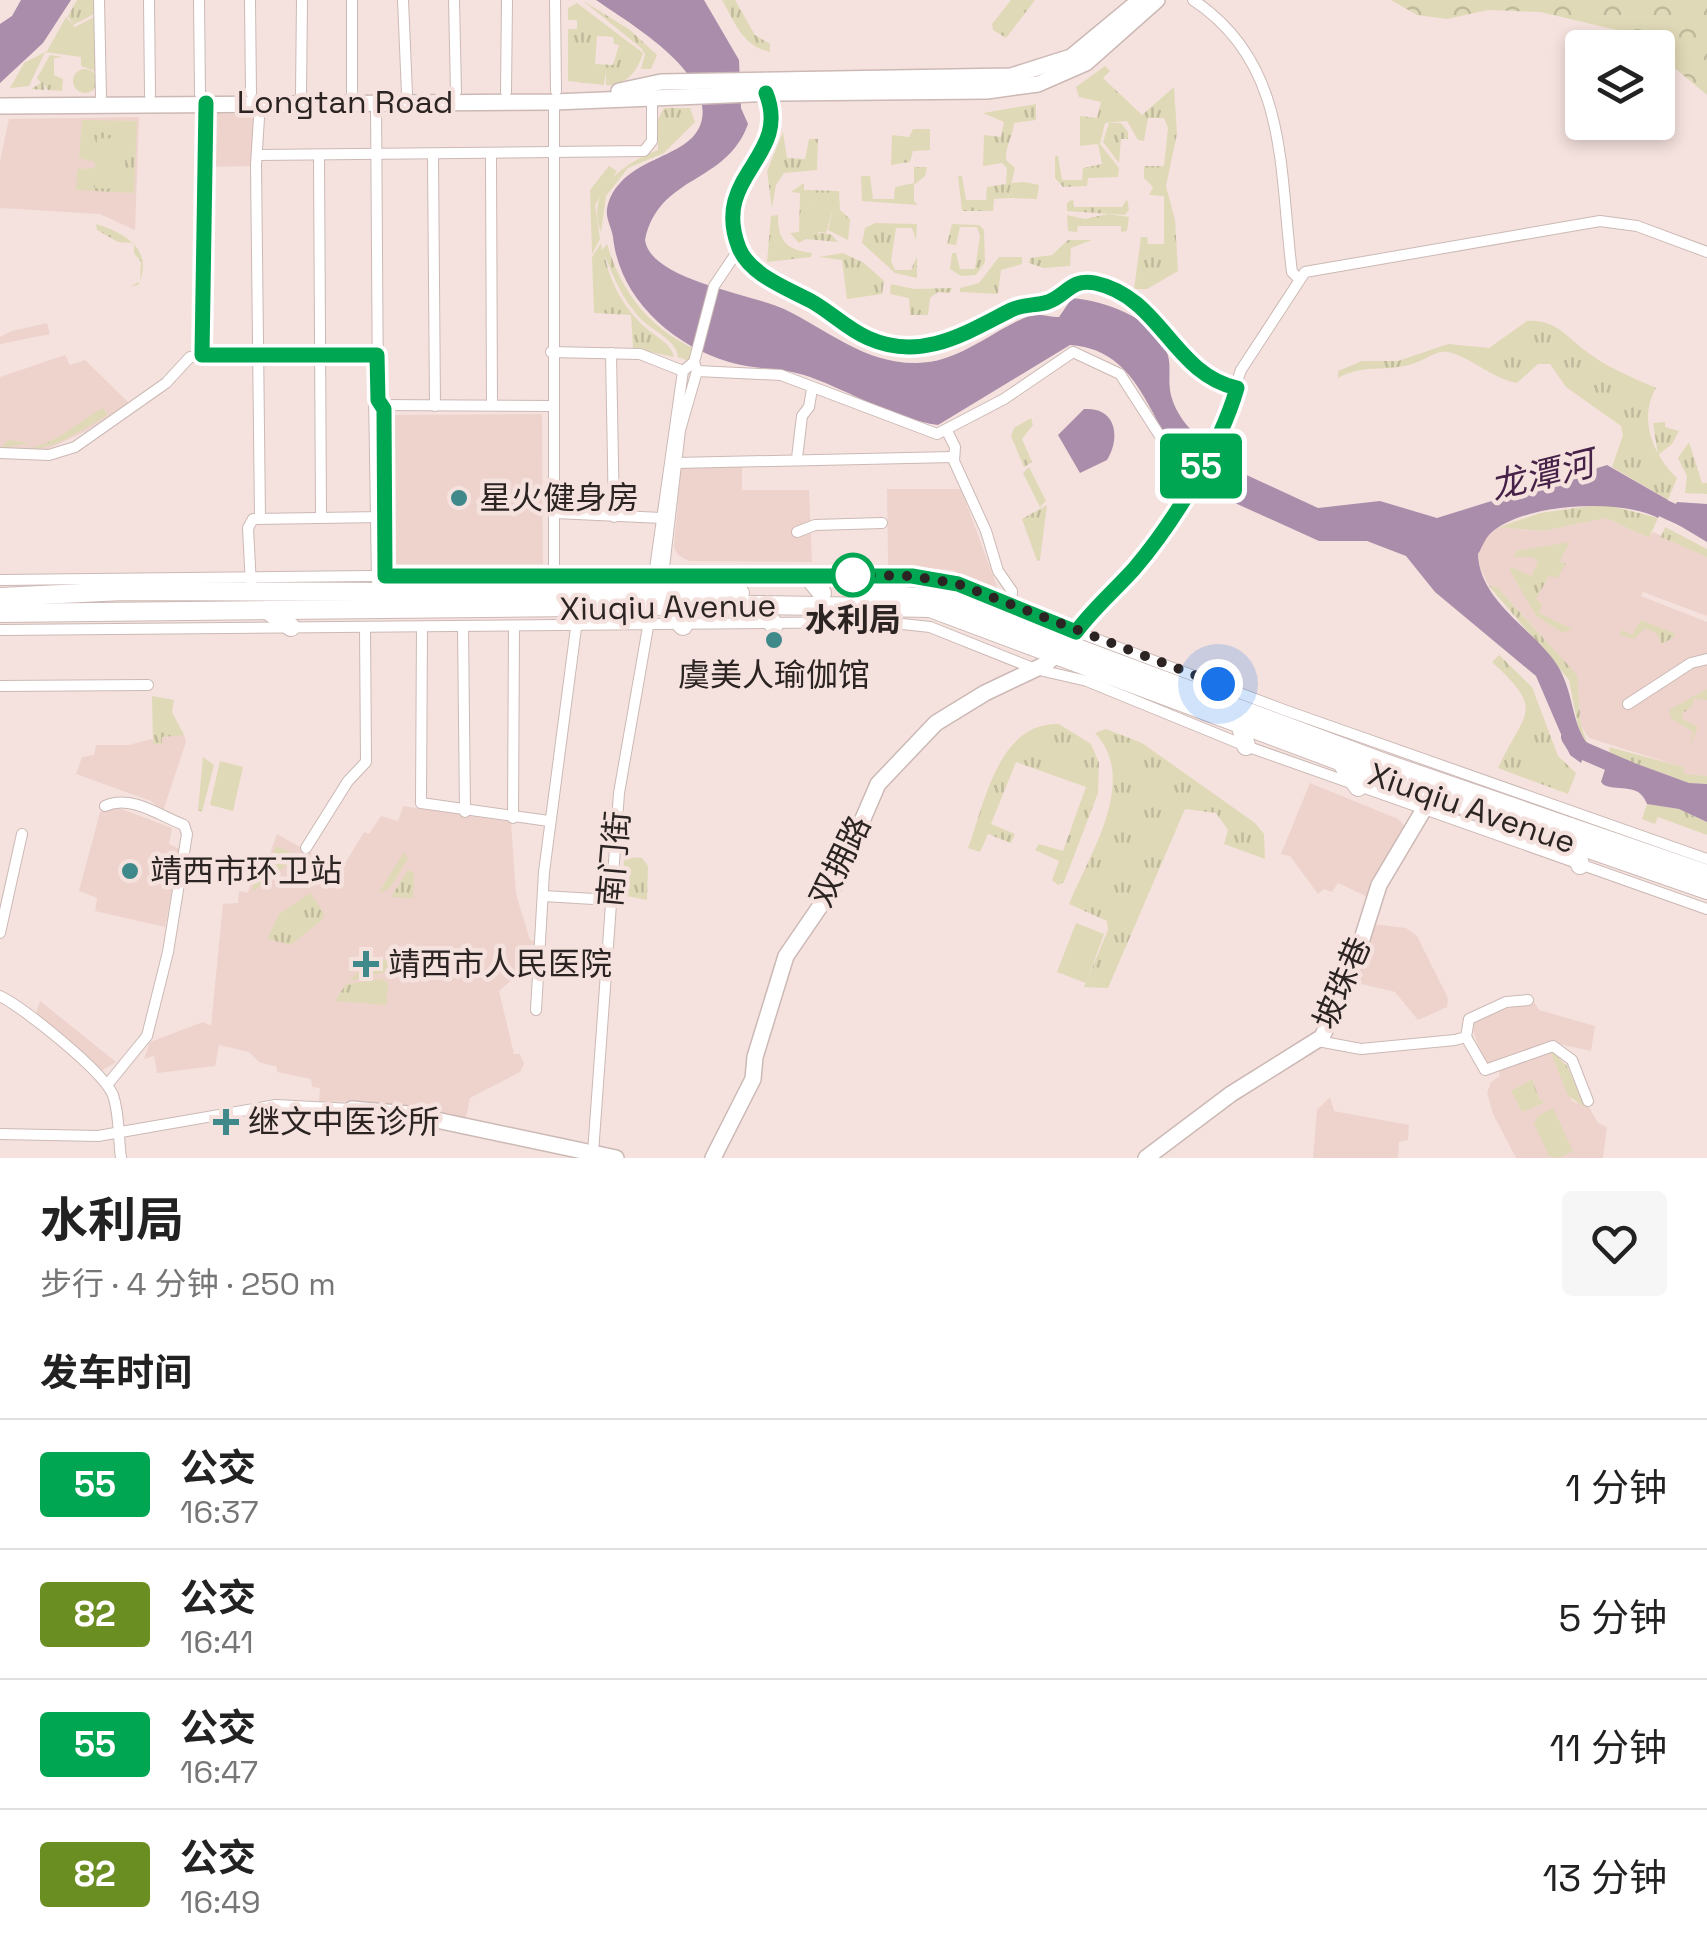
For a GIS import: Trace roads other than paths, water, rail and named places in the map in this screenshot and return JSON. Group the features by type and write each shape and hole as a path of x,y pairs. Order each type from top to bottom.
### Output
{"main road":[{"path":"758,89 975,80 1038,71 1088,46 1140,0"},
{"path":"689,89 977,92 1038,84 1096,56 1157,0"},
{"name":"Longtan Road","path":"0,106 301,93 506,92 555,97 633,90 647,84 689,89"},
{"name":"Longtan Road","path":"255,97 373,102 652,98 689,89"},
{"name":"Longtan Road","path":"0,98 150,95 203,99"},
{"path":"734,574 774,625"},
{"path":"807,575 822,593"},
{"path":"554,576 572,594"},
{"path":"468,578 480,594"},
{"name":"Xiuqiu Avenue","path":"0,597 65,586 381,585 480,594 754,599 930,608 1156,668 1281,717 1436,788 1575,844 1707,890"},
{"name":"Xiuqiu Avenue","path":"0,613 665,607 822,593 936,596 1067,643 1240,723 1340,762 1436,788 1707,874"},
{"path":"860,604 876,622"},
{"path":"665,607 684,626"},
{"path":"266,610 291,628"},
{"path":"408,610 425,627"},
{"name":"双拥路","path":"713,1158 754,1079 755,1057 786,956 834,886 878,784 936,724 1035,669 1067,643"},
{"path":"1240,723 1246,746"},
{"path":"1340,762 1358,787"},
{"path":"1429,762 1436,788"},
{"name":"坡珠巷","path":"1146,1158 1231,1094 1318,1041 1350,977 1379,885 1436,788"},
{"path":"1575,844 1580,865"},
{"path":"352,1109 408,1114 592,1156 616,1158"}],"street":[{"path":"99,0 101,97"},
{"path":"150,0 150,95"},
{"path":"199,0 203,99 202,355"},
{"path":"250,0 257,155 260,518"},
{"path":"301,93 302,0"},
{"path":"352,0 352,93"},
{"path":"403,0 407,94"},
{"path":"454,0 456,92"},
{"path":"506,92 507,0"},
{"path":"554,576 550,153 556,0"},
{"path":"1193,0 1232,30 1260,76 1275,125 1292,272 1298,278"},
{"path":"758,89 772,112 770,132 739,184 733,204 739,249 766,277 833,314 858,333 891,344 947,342 1012,310 1054,300 1073,284 1095,283 1145,308 1200,372 1237,388"},
{"path":"257,155 491,156 648,150 652,141 652,98"},
{"path":"373,102 381,585 468,578 734,574 937,579 1011,606 1067,643 1150,548 1208,453 1241,370 1298,278 1352,262 1600,222 1638,226 1707,252"},
{"path":"319,156 321,517"},
{"path":"432,156 435,406"},
{"path":"491,156 492,405"},
{"path":"658,576 696,367 696,346 714,286 739,249"},
{"path":"551,352 654,356 683,371 696,367 781,375 930,433 947,431 1016,392 1073,352 1120,374 1192,481"},
{"path":"611,354 614,517"},
{"path":"0,453 49,455 76,446 166,383 183,361 202,355 375,355"},
{"path":"658,576 662,518 683,371"},
{"path":"797,458 802,416 809,408 812,389"},
{"path":"377,405 552,406"},
{"path":"947,431 956,447 953,457 986,531 998,571 1012,591 1011,606"},
{"path":"676,463 953,457"},
{"path":"554,513 662,518"},
{"path":"251,586 248,528 260,518 380,517"},
{"path":"797,532 815,526 882,523"},
{"path":"0,580 65,586"},
{"path":"0,630 576,628 876,622 930,627 1035,669 1075,677 1424,812 1707,910"},
{"path":"463,626 465,812"},
{"path":"513,818 514,626"},
{"path":"425,627 420,800 427,806 549,821"},
{"name":"南门街","path":"592,1156 619,793 648,627"},
{"path":"306,848 368,755 365,628"},
{"path":"536,1010 549,821 576,628"},
{"path":"1628,704 1691,663 1707,658"},
{"path":"0,686 148,685"},
{"path":"1281,717 1429,762 1707,859"},
{"path":"104,806 118,802 152,810 184,825 188,834 168,952 147,1036 107,1084"},
{"path":"0,933 22,834"},
{"path":"544,896 610,900"},
{"path":"0,996 22,1007 107,1084 120,1132 121,1158"},
{"path":"1528,1000 1506,1002 1469,1019 1466,1037 1486,1070 1553,1046 1572,1060 1588,1101"},
{"path":"1318,1041 1361,1049 1466,1037"},
{"path":"0,1134 69,1137 120,1132 264,1106 352,1109"}],"waterway":[{"name":"龙潭河","path":"1643,499 1707,528"},
{"path":"1570,737 1577,748 1628,770"}],"place":[{"name":"星火健身房","path":"459,498"},
{"name":"水利局","path":"853,575"},
{"name":"虞美人瑜伽馆","path":"774,640"},
{"name":"靖西市环卫站","path":"130,871"},
{"name":"靖西市人民医院","path":"366,964"},
{"name":"继文中医诊所","path":"226,1122"}]}
